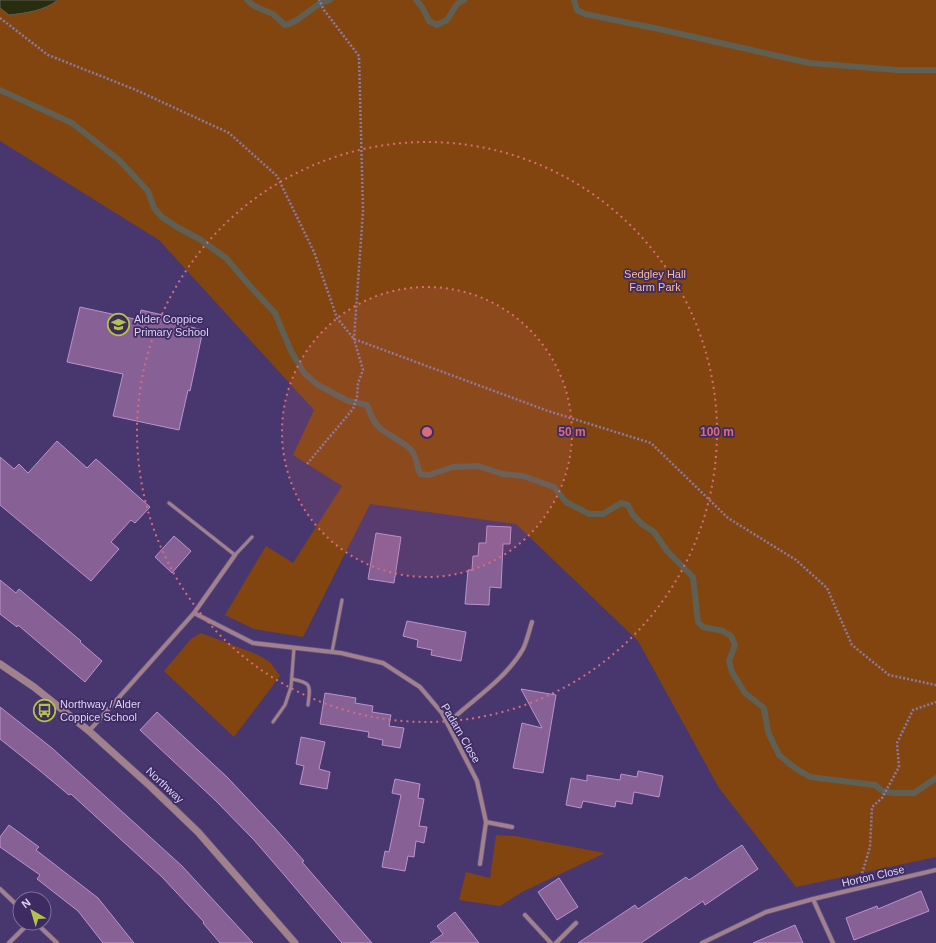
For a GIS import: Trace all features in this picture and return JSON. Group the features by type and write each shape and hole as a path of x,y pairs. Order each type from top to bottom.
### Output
{"street":[{"path":"89,731 194,614 235,555"},
{"name":"Padarn Close","path":"194,614 253,643 341,653 383,663 420,687 448,723 478,781 486,822 480,864"},
{"path":"448,723 463,708 504,674 523,649 532,622"},
{"name":"Northway","path":"0,664 34,687 89,731 150,786 198,832 295,943"},
{"path":"486,822 512,827"},
{"name":"Horton Close","path":"702,943 766,912 813,899 936,870"},
{"path":"0,889 12,900"},
{"path":"813,899 833,943"},
{"path":"525,916 551,943"},
{"path":"556,943 576,923"},
{"path":"9,943 21,931"},
{"path":"44,931 57,943"}],"lane":[{"path":"169,503 235,555 252,537"},
{"path":"332,652 342,600"},
{"path":"273,722 285,705 291,687 294,648"},
{"path":"292,679 304,681 308,684 308,705"}],"path":[{"path":"307,464 353,409 357,397 358,383 363,370 354,339 363,211 359,56 324,10 319,0"},
{"path":"0,18 48,55 136,90 229,133 277,176 314,252 337,318 354,339 548,411 651,442 728,518 796,560 827,588 852,646 889,674 936,685"},
{"path":"857,889 870,847 872,807 882,798 899,766 897,743 913,710 936,702"}],"green space":[{"name":"Sedgley Hall Farm Park","path":"0,0 936,0 936,857 796,887 719,788 638,641 516,524 370,504 303,637 254,629 225,615 266,546 293,563 342,486 293,455 314,410 159,240 0,141"},
{"path":"201,633 256,654 270,662 280,676 234,737 164,671 191,639"},
{"path":"496,835 515,836 605,853 522,892 500,906 459,900 466,872 490,878"}],"shaded area":[{"path":"0,0 58,0 41,9 9,15 0,8"}],"building":[{"path":"80,307 139,320 141,310 180,319 178,324 203,330 190,391 188,390 179,430 113,416 123,374 67,362"},
{"path":"57,441 87,468 96,459 150,507 135,523 131,520 111,542 119,549 91,581 0,505 0,457 14,469 19,464 28,473"},
{"path":"487,526 511,527 510,544 503,544 501,588 490,587 489,605 465,604 468,570 472,570 473,556 478,556 479,543 486,543"},
{"path":"376,533 401,537 394,583 368,579"},
{"path":"174,536 191,551 172,573 155,557"},
{"path":"0,580 16,593 19,589 81,641 80,642 102,661 85,682 18,625 17,627 0,614"},
{"path":"407,621 466,632 461,661 431,655 432,650 417,647 418,640 403,636"},
{"path":"521,689 556,695 543,773 513,768 522,723 542,728"},
{"path":"325,693 356,698 355,703 373,706 372,712 391,715 389,726 404,728 400,748 382,745 383,740 368,737 369,732 320,724"},
{"path":"0,707 52,748 182,866 253,943 220,943 203,923 204,922 162,877 71,794 69,795 0,739"},
{"path":"157,712 227,777 274,827 372,943 342,943 254,840 216,801 140,730"},
{"path":"301,737 325,742 319,769 330,772 327,789 300,784 304,766 296,764"},
{"path":"638,771 663,776 659,797 634,792 632,804 616,801 615,807 583,801 581,808 566,805 571,778 587,781 587,775 620,780 621,774 637,777"},
{"path":"395,779 420,784 418,798 424,799 419,826 427,827 424,843 416,841 414,857 408,856 405,871 382,867 385,851 389,852 401,795 392,793"},
{"path":"9,825 39,847 36,850 98,898 134,943 103,943 78,911 37,879 40,875 0,847 0,837"},
{"path":"742,845 758,869 705,905 703,901 641,943 578,943 635,905 638,909 686,877 689,880"},
{"path":"559,878 578,907 557,920 538,892"},
{"path":"921,891 929,911 854,940 846,918 877,906 878,909"},
{"path":"455,912 479,943 430,943 443,934 437,926"},
{"path":"795,925 803,943 753,943"}],"waterway":[{"path":"247,0 254,6 273,14 285,25 297,20 319,4 330,0"},
{"path":"416,0 422,7 429,21 437,25 447,20 457,4 464,0"},
{"path":"574,0 577,10 585,14 809,63 897,70 936,70"},
{"path":"0,90 72,123 119,160 148,191 154,208 162,217 201,240 226,258 275,313 291,351 304,373 318,385 348,401 367,405 376,424 385,432 405,444 412,451 420,474 429,475 453,467 478,466 503,474 523,476 554,487 566,502 589,514 603,514 621,503 628,505 633,515 642,524 654,532 667,551 693,577 698,622 703,627 723,631 731,636 735,645 729,661 732,672 745,693 764,708 768,732 779,755 795,768 810,777 875,785 883,791 893,793 914,793 936,778"}],"place":[{"name":"Alder Coppice Primary School","path":"118,325"},
{"name":"Northway / Alder Coppice School","path":"44,710"}]}
